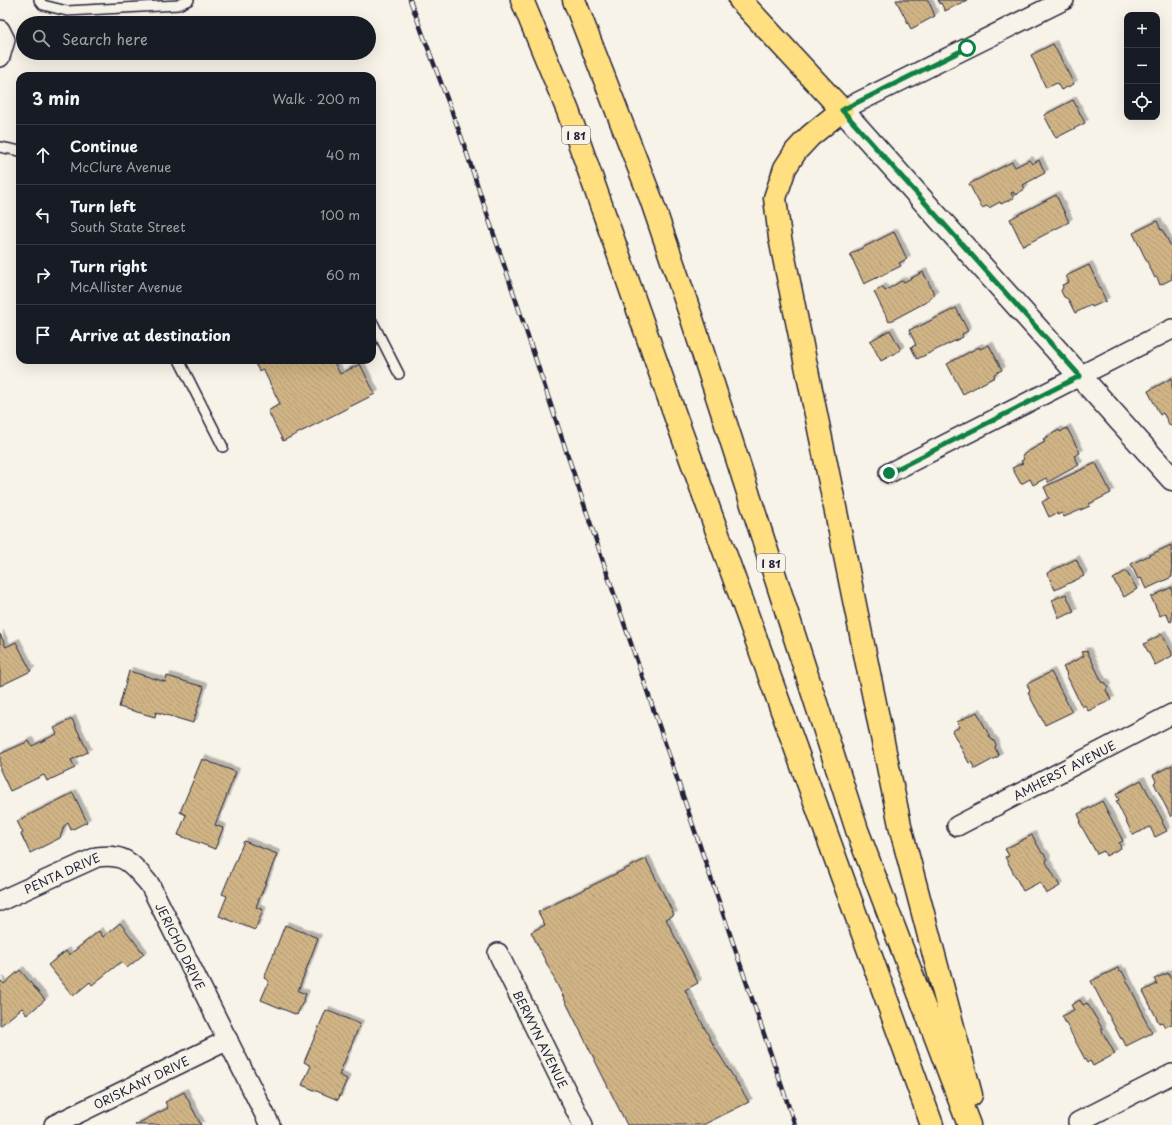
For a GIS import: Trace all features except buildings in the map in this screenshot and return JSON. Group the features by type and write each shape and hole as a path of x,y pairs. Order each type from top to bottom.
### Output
{"main road":[{"name":"I 81","path":"522,0 568,111 674,410 932,1125"},
{"name":"I 81","path":"574,0 661,228 693,322 857,830 969,1125"},
{"path":"740,0 842,110 810,136 796,151 785,168 775,198 780,238 901,830 979,1125"}],"street":[{"path":"1064,0 842,110 1172,479"},
{"path":"0,30 5,40 0,57"},
{"path":"889,473 1172,329"},
{"name":"AMHERST AVENUE","path":"957,826 1172,714"},
{"name":"PENTA DRIVE","path":"0,901 96,857 111,855 125,860"},
{"name":"JERICHO DRIVE","path":"125,860 134,865 150,884 270,1125"},
{"name":"BERWYN AVENUE","path":"498,953 584,1125"},
{"name":"ORISKANY DRIVE","path":"54,1125 228,1040"},
{"path":"1078,1122 1172,1074"}],"lane":[{"path":"39,0 43,5 67,11 178,4 189,0"},
{"path":"0,147 16,150"},
{"path":"376,329 399,374"},
{"path":"181,364 223,447"}],"railway":[{"path":"410,0 461,136 608,576 795,1125"}],"route":[{"path":"889,473 1080,376 842,110 967,48"}]}
